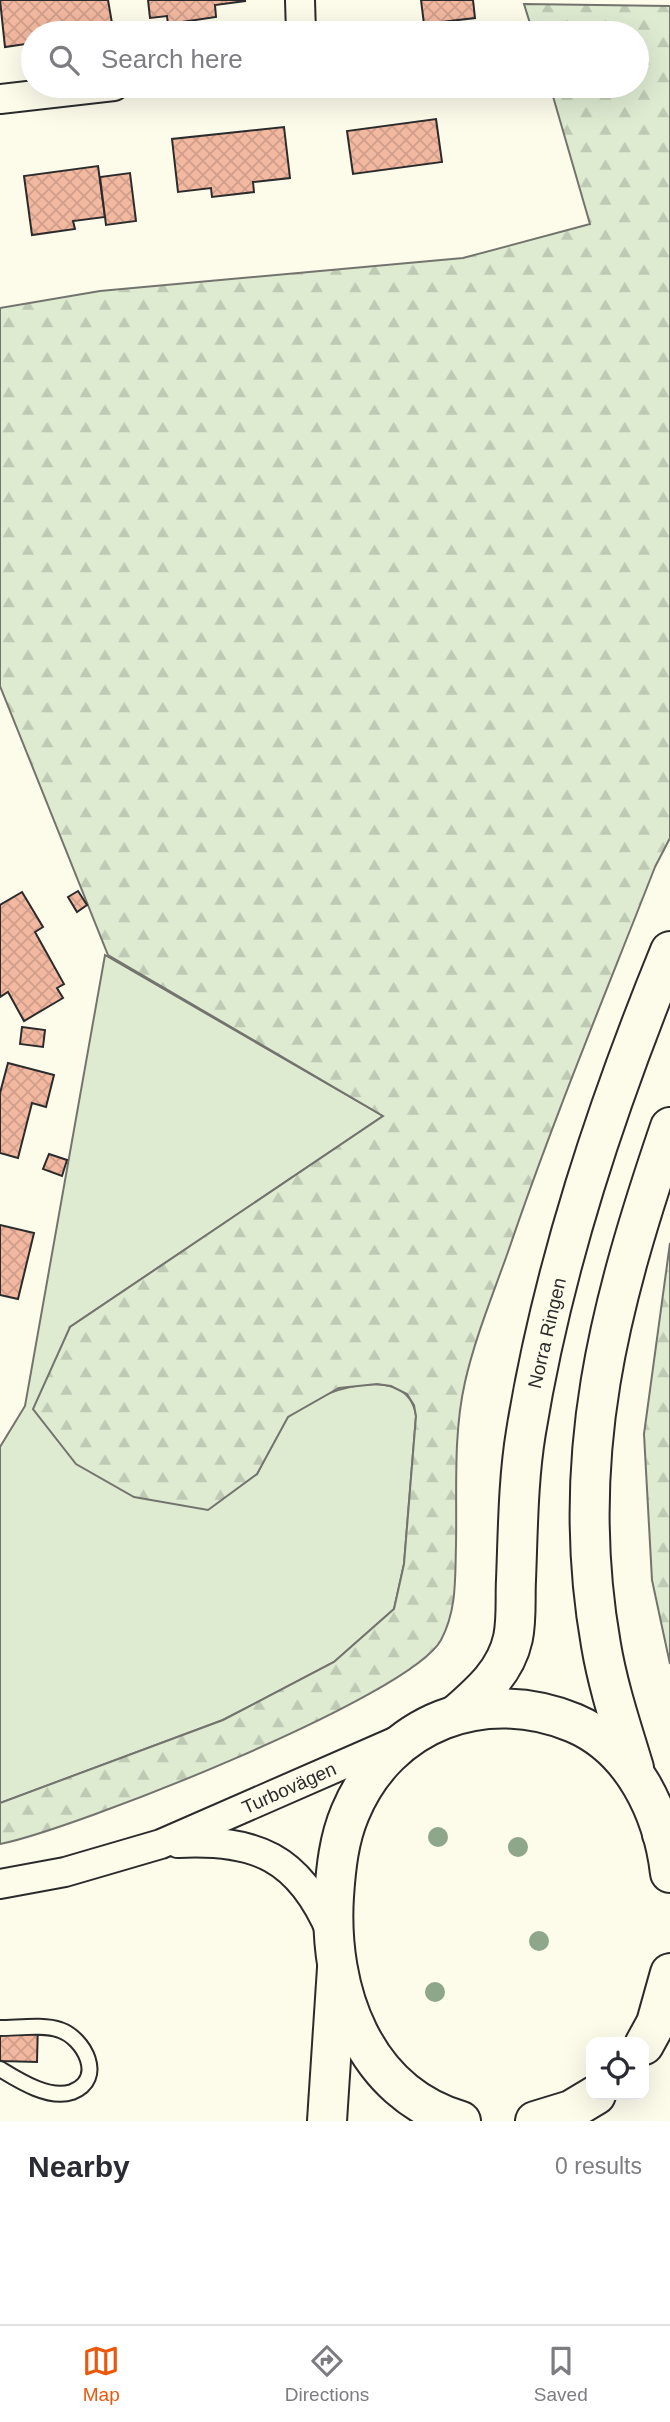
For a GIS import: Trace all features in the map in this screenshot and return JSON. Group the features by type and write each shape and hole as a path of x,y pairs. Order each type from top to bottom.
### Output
{"main road":[{"name":"Norra Ringen","path":"458,1713 486,1688 499,1670 513,1636 520,1480 538,1364 584,1187 618,1085 670,951"},
{"path":"636,1777 601,1647 590,1565 588,1488 592,1434 611,1320 670,1127"},
{"path":"327,2121 336,1866 350,1812 380,1763 418,1731 458,1713 514,1707 554,1715 603,1740 636,1777 652,1802 666,1837 670,1873"},
{"path":"335,1951 345,2002 355,2029 369,2055 389,2079 412,2121"},
{"path":"648,2037 656,2023 670,1973"},
{"path":"389,2079 424,2106 461,2121"},
{"path":"535,2121 584,2106"}],"street":[{"path":"299,0 300,21"},
{"path":"0,99 21,97"},
{"name":"Turbovägen","path":"0,1884 65,1872 161,1844 418,1731"},
{"name":"Turbovägen","path":"161,1844 218,1841 261,1852 299,1878 318,1904 335,1951"}],"lane":[{"path":"0,2028 60,2029 84,2047 89,2059 89,2072 82,2084 72,2092 56,2092 26,2084 0,2069"}],"green space":[{"path":"524,4 670,6 670,838 655,867 561,1107 469,1366 459,1422 455,1582 450,1617 441,1640 416,1665 369,1694 307,1726 163,1788 38,1834 0,1844 0,1803 223,1720 334,1662 394,1609 404,1564 416,1416 414,1405 407,1394 391,1386 377,1384 339,1388 288,1417 257,1474 208,1510 134,1497 76,1464 33,1409 70,1327 383,1116 108,955 0,686 0,308 100,291 463,258 590,224 553,98 649,98 649,21 529,21"},
{"path":"105,955 383,1116 70,1327 257,1474 284,1422 301,1407 338,1390 359,1385 379,1384 396,1388 409,1399 416,1416 404,1564 394,1609 334,1662 223,1720 0,1803 0,1447 25,1406"},
{"path":"670,1243 670,1664 652,1580 644,1434"}],"building":[{"path":"0,0 108,0 112,21 21,21 21,45 5,47"},
{"path":"148,0 245,0 215,5 216,17 189,21 168,21 167,16 150,18"},
{"path":"421,0 473,0 475,18 424,21"},
{"path":"436,119 442,162 353,174 347,131"},
{"path":"284,127 290,178 253,182 254,192 212,197 211,188 178,192 172,139"},
{"path":"98,166 105,217 73,221 75,229 32,235 24,176"},
{"path":"130,173 136,221 106,225 100,177"},
{"path":"78,891 87,905 77,912 68,897"},
{"path":"22,892 43,927 35,932 64,984 57,988 63,998 24,1021 8,992 0,997 0,905"},
{"path":"22,1027 45,1030 43,1047 20,1044"},
{"path":"8,1063 54,1075 46,1107 32,1103 18,1158 0,1153 0,1093"},
{"path":"49,1154 67,1160 62,1176 43,1169"},
{"path":"0,1225 34,1233 18,1299 0,1295"},
{"path":"0,2021 38,2022 37,2062 0,2061"}]}
